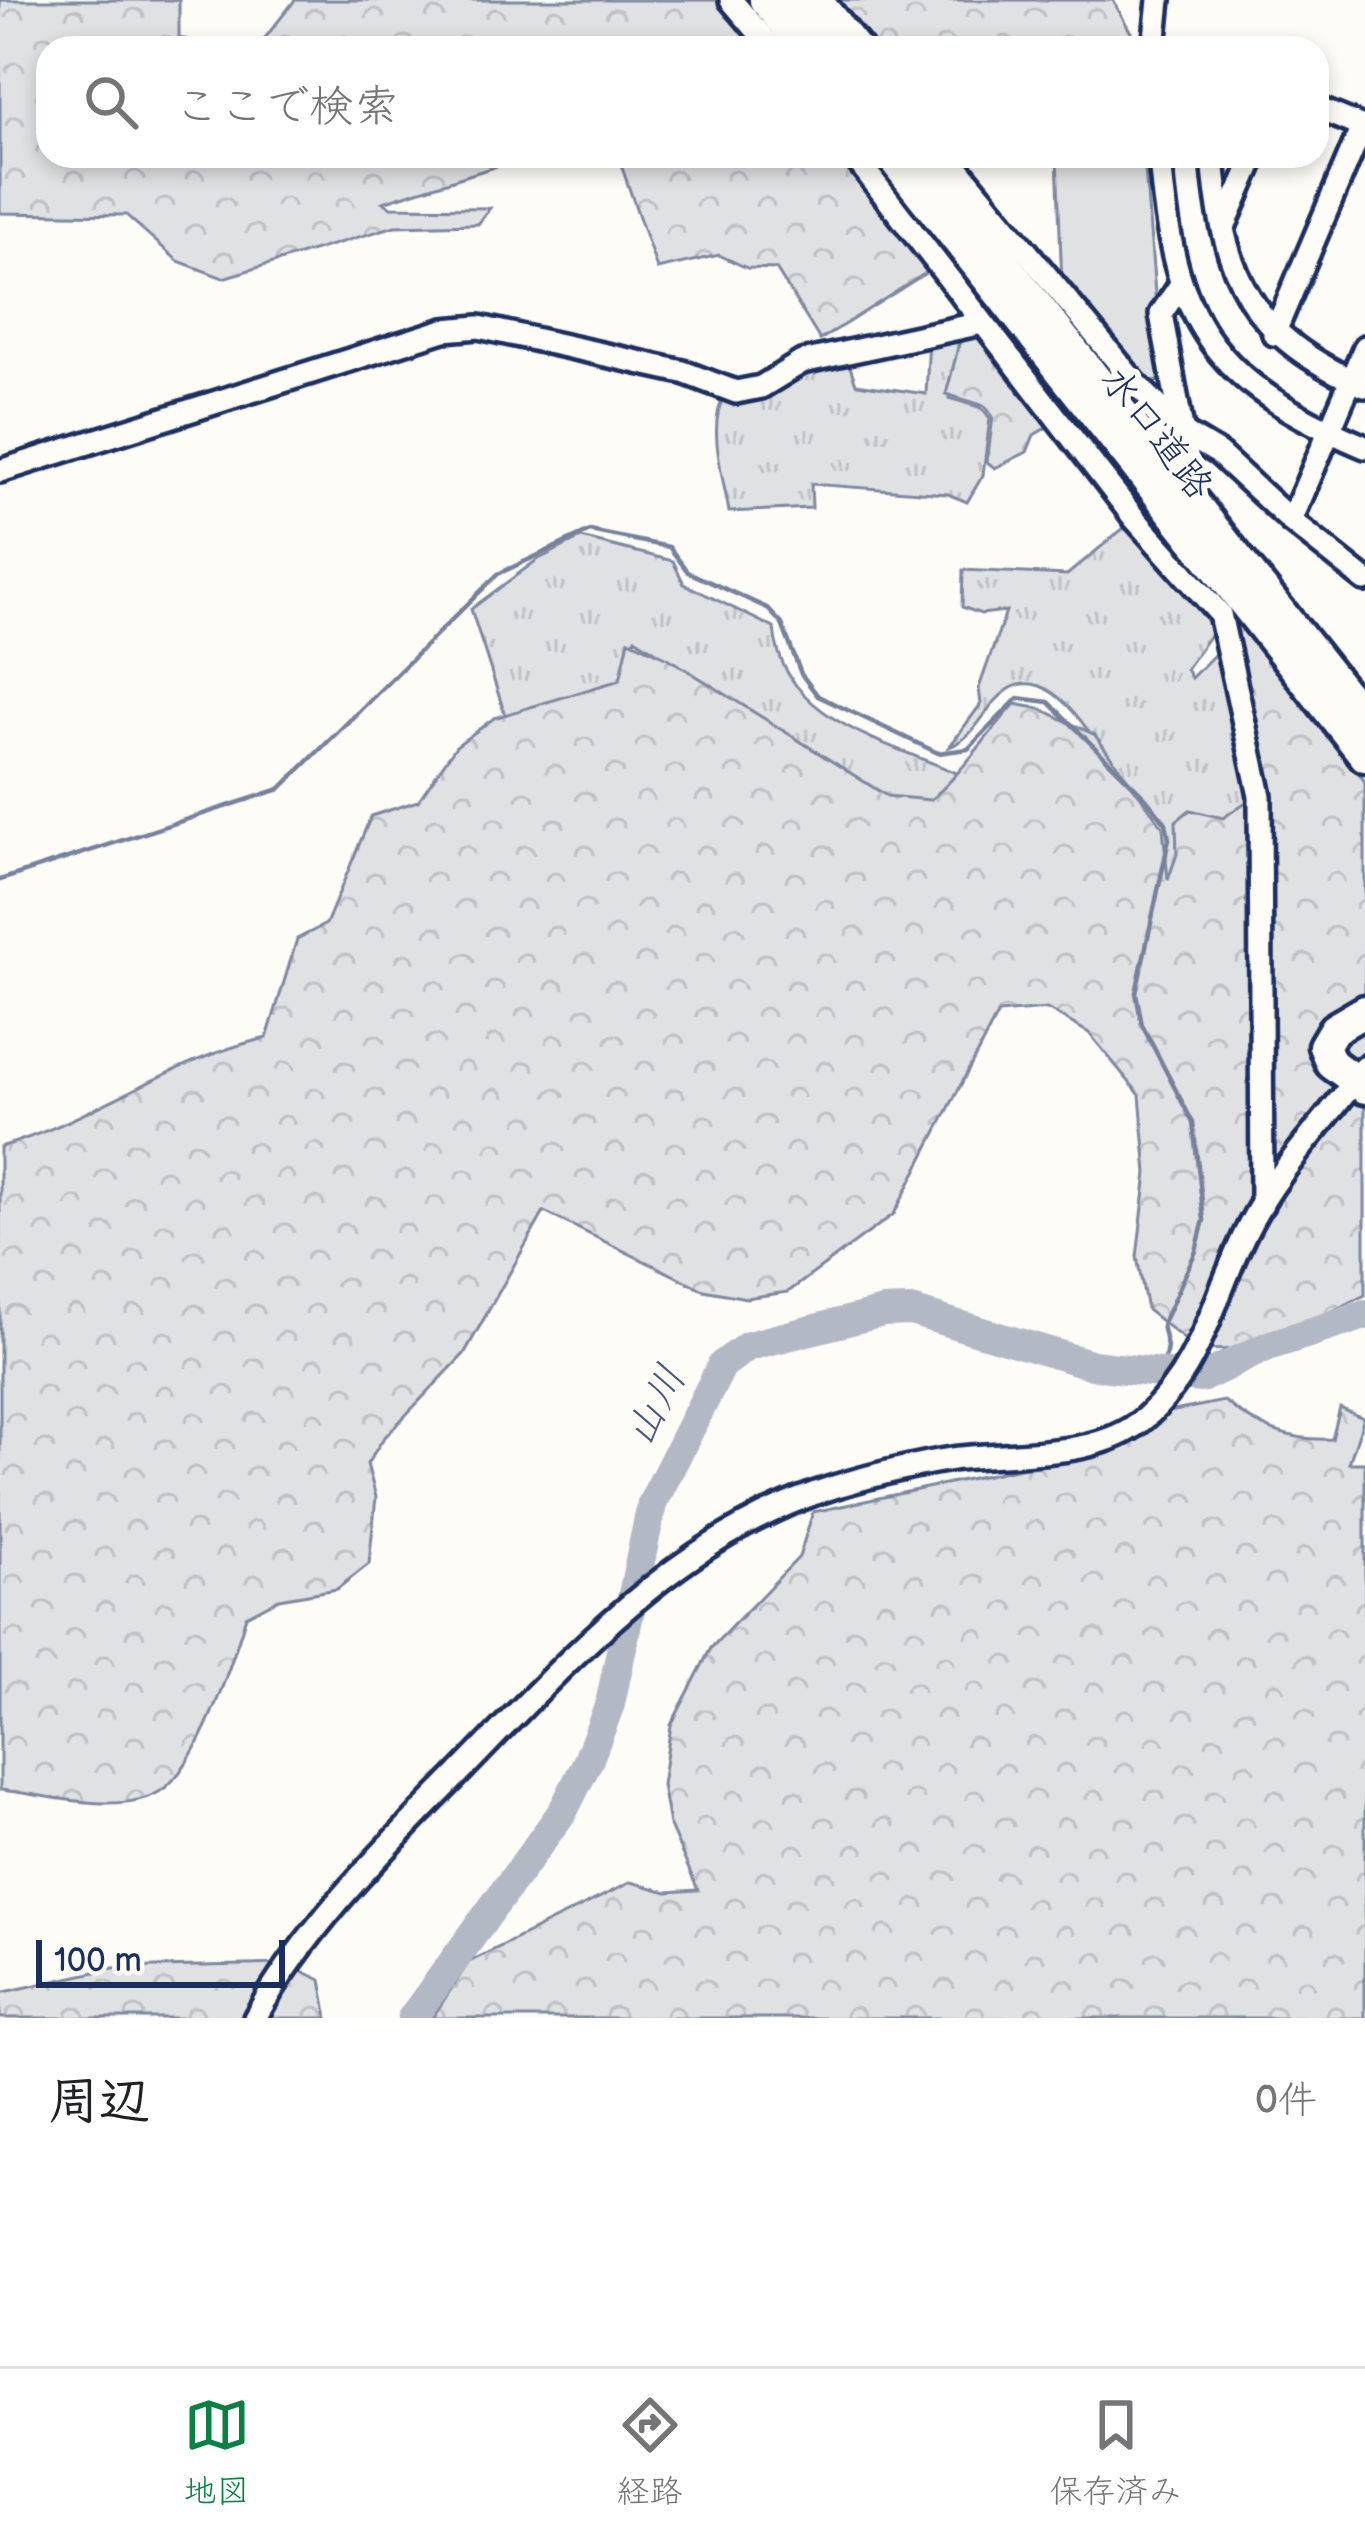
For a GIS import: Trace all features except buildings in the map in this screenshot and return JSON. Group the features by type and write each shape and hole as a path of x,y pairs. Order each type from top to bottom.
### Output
{"highway":[{"path":"765,0 794,36"},
{"path":"795,0 824,36"},
{"name":"水口道路","path":"900,168 1365,756"},
{"name":"水口道路","path":"929,168 1365,719"},
{"path":"1362,1078 1331,1063 1324,1046 1334,1029 1365,1011"}],"street":[{"path":"730,0 762,36"},
{"path":"822,0 851,36"},
{"path":"1160,0 1160,36"},
{"path":"1274,334 1364,128 1329,113"},
{"path":"864,168 984,317 1135,519 1212,596 1220,614 1261,796 1262,1205"},
{"path":"957,168 1034,274 1186,434 1218,453 1291,521 1365,580"},
{"path":"1161,168 1169,253 1179,287 1199,325 1242,377 1268,398 1365,447"},
{"path":"1215,168 1235,274 1274,334 1358,383"},
{"path":"1223,228 1250,168"},
{"path":"1179,287 1161,314 1191,478"},
{"path":"0,472 445,330 479,328 683,371 736,392 761,387 802,362 984,317"},
{"path":"1291,521 1328,432 1358,383 1365,347"},
{"path":"255,2018 328,1912 610,1618 661,1578 734,1531 833,1487 932,1462 1108,1439 1144,1420 1190,1362 1262,1205 1362,1078"}],"green space":[{"path":"0,0 179,0 179,36 36,36 36,168 491,168 383,202 391,207 490,208 478,224 395,226 223,278 178,261 126,215 0,213"},
{"path":"295,0 743,0 773,36 266,36"},
{"path":"803,0 1113,0 1133,36 834,36"},
{"path":"622,168 877,168 928,233 929,271 820,340 776,269 747,268 719,255 657,269"},
{"path":"1057,168 1145,168 1162,381 1144,383 1062,285"},
{"path":"977,328 1054,423 1034,435 1027,452 995,468 987,462 993,417 985,406 946,394 962,333"},
{"path":"960,334 949,398 982,408 990,418 983,475 967,502 948,494 811,484 812,508 729,512 717,436 725,395 846,355 856,384 926,394 929,338"},
{"path":"1131,522 1212,622 1212,632 1186,669 1191,678 1220,649 1249,804 1181,853 1167,888 1105,757 1058,697 1033,684 1008,690 967,736 949,747 981,704 979,688 1006,611 981,614 962,607 963,570 1067,575"},
{"path":"581,538 673,561 684,584 774,628 781,659 796,685 817,706 871,738 959,774 930,805 886,802 635,638 616,689 507,721 471,609 537,560"},
{"path":"1226,603 1310,703 1365,782 1365,1295 1256,1349 1198,1350 1147,1310 1137,1257 1147,1173 1140,1095 1089,1033 1047,1009 998,1013 894,1214 788,1292 746,1298 704,1290 544,1212 464,1354 383,1439 367,1464 376,1497 369,1564 337,1589 279,1599 246,1616 212,1712 173,1780 159,1792 123,1802 81,1802 0,1790 0,1147 199,1060 267,1038 297,939 326,924 371,816 418,801 456,746 494,718 620,680 629,640 668,658 887,796 930,800 1015,704 1041,709 1095,735 1163,827 1168,880 1177,854 1176,821 1190,810 1223,818 1263,790"},
{"path":"1224,1401 1249,1419 1302,1438 1332,1439 1340,1408 1364,1418 1349,1463 1365,1463 1365,2018 432,2018 469,1962 631,1882 667,1892 698,1890 669,1824 662,1785 671,1725 711,1648 799,1557 813,1512 1114,1448 1159,1414"},
{"path":"287,1964 321,1980 328,2018 0,2018 0,1993 113,1968"}],"waterway":[{"path":"0,880 280,789 498,574 590,531 669,547 688,572 767,608 782,624 801,674 818,696 938,753 968,749 1018,698 1049,702 1145,797 1166,823 1169,839 1136,993 1142,1025 1193,1123 1204,1220 1196,1251 1162,1325 1167,1347 1163,1369"},
{"name":"山川","path":"412,2018 563,1811 588,1761 610,1704 652,1504 722,1365 748,1346 883,1312 911,1311 1093,1365 1201,1378 1268,1346 1365,1315"}]}
